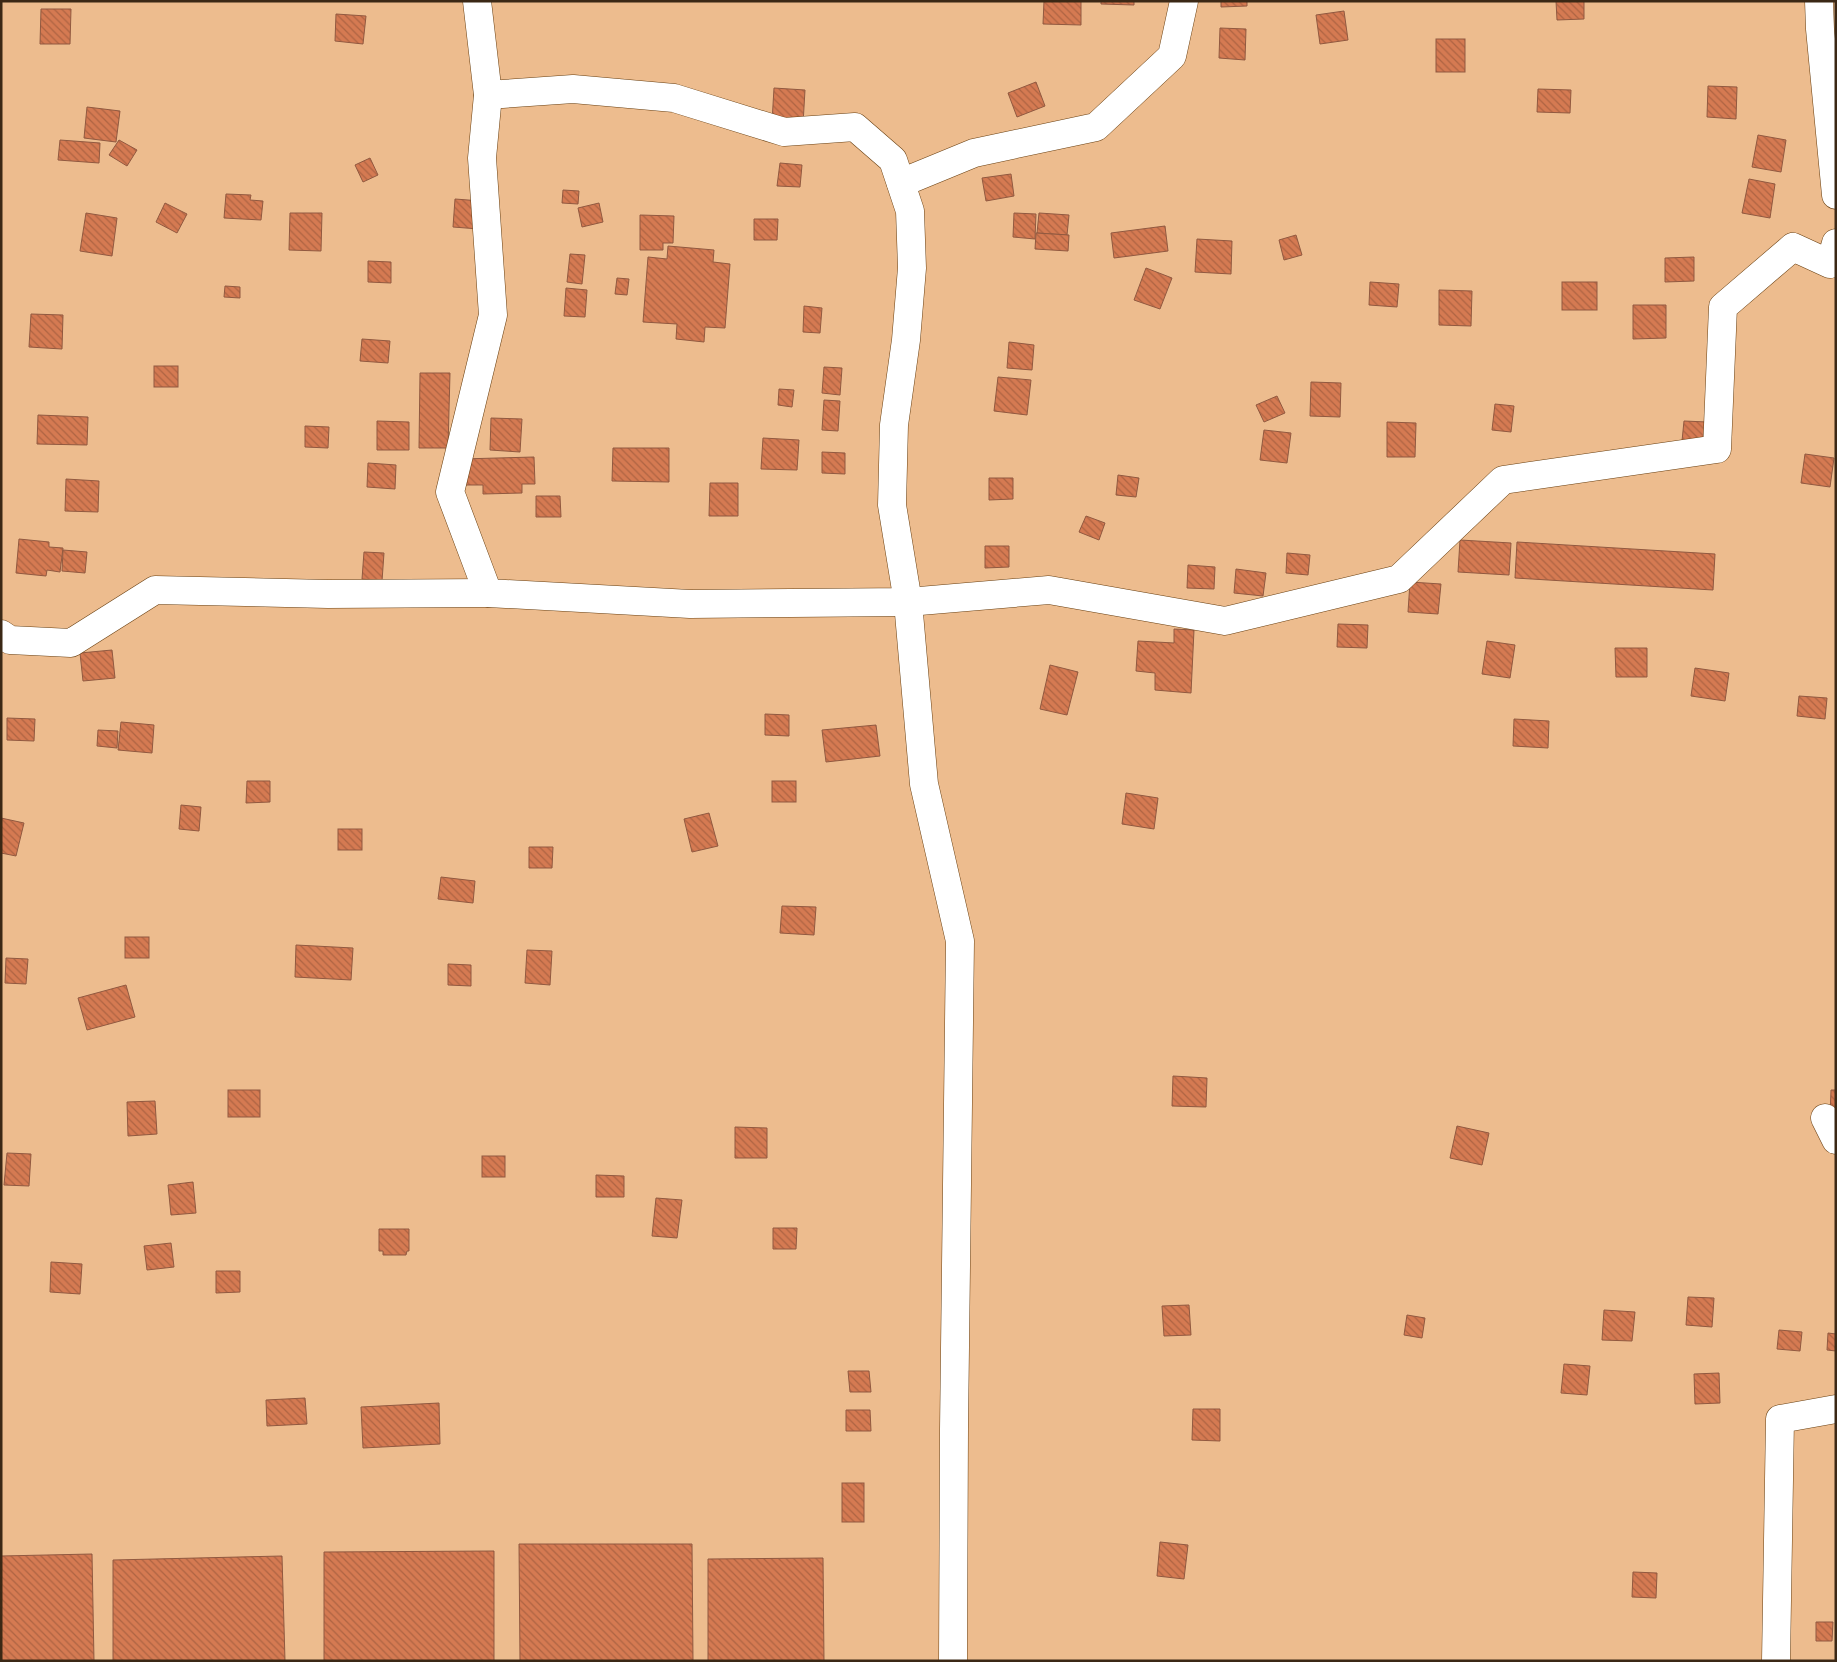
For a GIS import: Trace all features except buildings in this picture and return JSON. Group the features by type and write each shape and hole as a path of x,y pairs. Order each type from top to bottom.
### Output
{"street":[{"path":"477,1 488,95 482,158 493,315 450,492 488,593"},
{"path":"901,183 974,154 1096,126 1172,56 1184,1"},
{"path":"1819,1 1836,195"},
{"path":"488,95 573,89 674,98 784,132 855,127 893,160 910,211 912,268 906,340 894,425 892,505 908,602 924,784 960,941 953,1661"},
{"path":"1,634 10,640 71,643 155,590 328,594 488,593 690,604 908,602 1049,590 1225,621 1399,579 1503,480 1717,450 1722,308 1793,247 1834,257"},
{"path":"1776,1661 1780,1419 1836,1409"}]}
